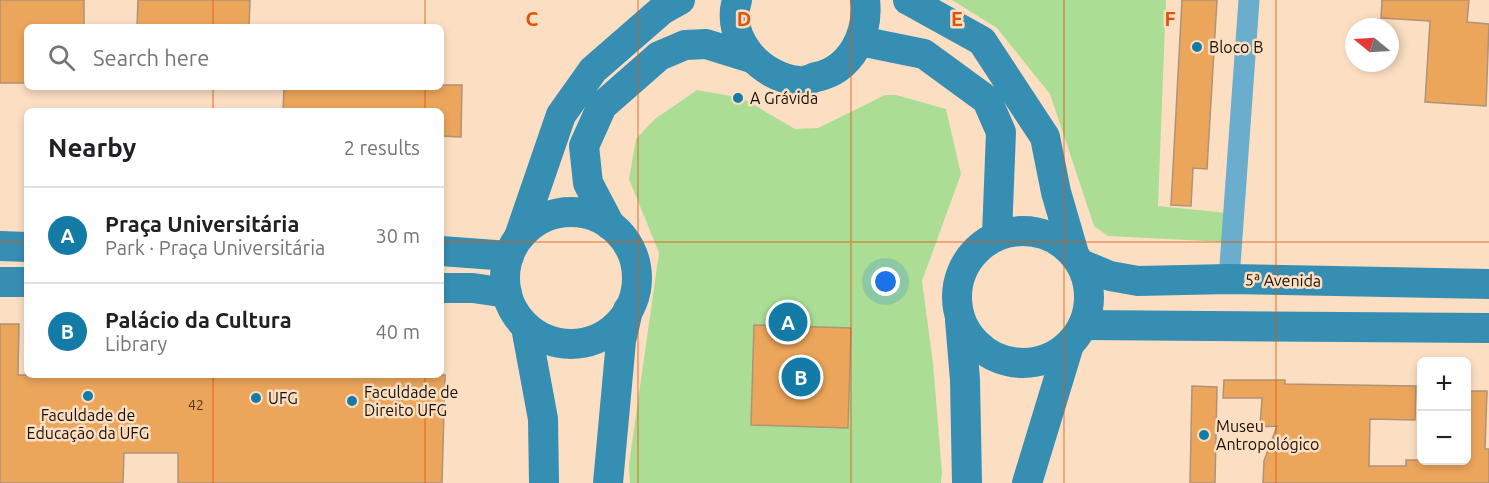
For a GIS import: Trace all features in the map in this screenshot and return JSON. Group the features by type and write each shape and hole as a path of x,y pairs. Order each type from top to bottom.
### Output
{"main road":[{"path":"628,310 616,326 600,337 581,343 562,344 543,338 526,327 511,306 505,274 561,115 593,70 662,10 680,0"},
{"path":"737,0 736,24 741,42 751,58 765,69 781,77 800,82 829,74 845,62 860,41 865,21 865,0"},
{"path":"908,0 982,41 1045,137 1056,192 1089,290 1088,308 1076,335 1027,483"},
{"path":"860,41 924,54 987,100 1001,132 997,235"},
{"path":"610,225 588,183 584,146 602,106 659,56 685,45 706,44 751,58"},
{"path":"444,251 514,246 534,223 552,214 572,212 592,215 610,225 623,238 632,255 636,273 635,292 621,341 608,483"},
{"path":"966,483 965,380 956,298 959,278 967,260 980,246 997,235 1018,230 1040,232 1059,241 1078,259"},
{"path":"0,246 24,247"},
{"name":"5ª Avenida","path":"1078,259 1110,276 1138,281 1229,279 1489,284"},
{"path":"0,282 24,282"},
{"path":"444,288 473,288 507,293"},
{"path":"959,317 970,337 986,353 1006,362 1029,363 1056,356 1076,335 1489,328"},
{"path":"526,327 543,419 544,483"}],"street":[{"path":"1229,279 1249,0"}],"green space":[{"path":"952,0 1166,0 1158,206 1228,213 1225,242 1108,236 1094,226 1050,94 997,28"},
{"path":"697,90 742,98 795,129 818,128 885,95 896,95 946,109 961,174 922,281 933,363 941,483 630,483 629,464 659,253 629,179 636,139 655,119"}],"building":[{"path":"0,0 84,0 84,24 24,24 24,83 0,83"},
{"path":"138,0 250,0 249,24 137,24"},
{"name":"Bloco B","path":"1182,0 1217,0 1207,169 1193,168 1191,206 1171,205"},
{"path":"1382,0 1469,0 1467,22 1489,24 1486,106 1425,102 1430,21 1381,18"},
{"path":"444,85 462,85 461,137 444,136 444,108 283,108 284,90 444,90"},
{"name":"UFG","path":"0,324 19,324 18,375 24,375 24,378 444,378 445,375 442,483 178,483 178,453 124,453 123,483 0,483"},
{"path":"754,325 851,328 848,428 751,425"},
{"path":"1224,380 1285,380 1285,384 1416,386 1415,420 1370,419 1369,466 1406,466 1406,460 1417,460 1417,465 1471,465 1471,391 1487,391 1485,449 1489,449 1489,483 1263,483 1264,461 1277,426 1260,427 1262,398 1223,398"},
{"name":"Museu Antropológico","path":"1192,386 1217,387 1215,483 1190,483"}],"place":[{"name":"Bloco B","path":"1197,47"},
{"name":"A Grávida","path":"738,98"},
{"name":"Praça Universitária","path":"788,322"},
{"name":"Palácio da Cultura","path":"801,377"},
{"name":"Faculdade de Educação da UFG","path":"88,396"},
{"name":"UFG","path":"256,398"},
{"name":"Faculdade de Direito UFG","path":"352,401"},
{"name":"Museu Antropológico","path":"1204,435"}]}
